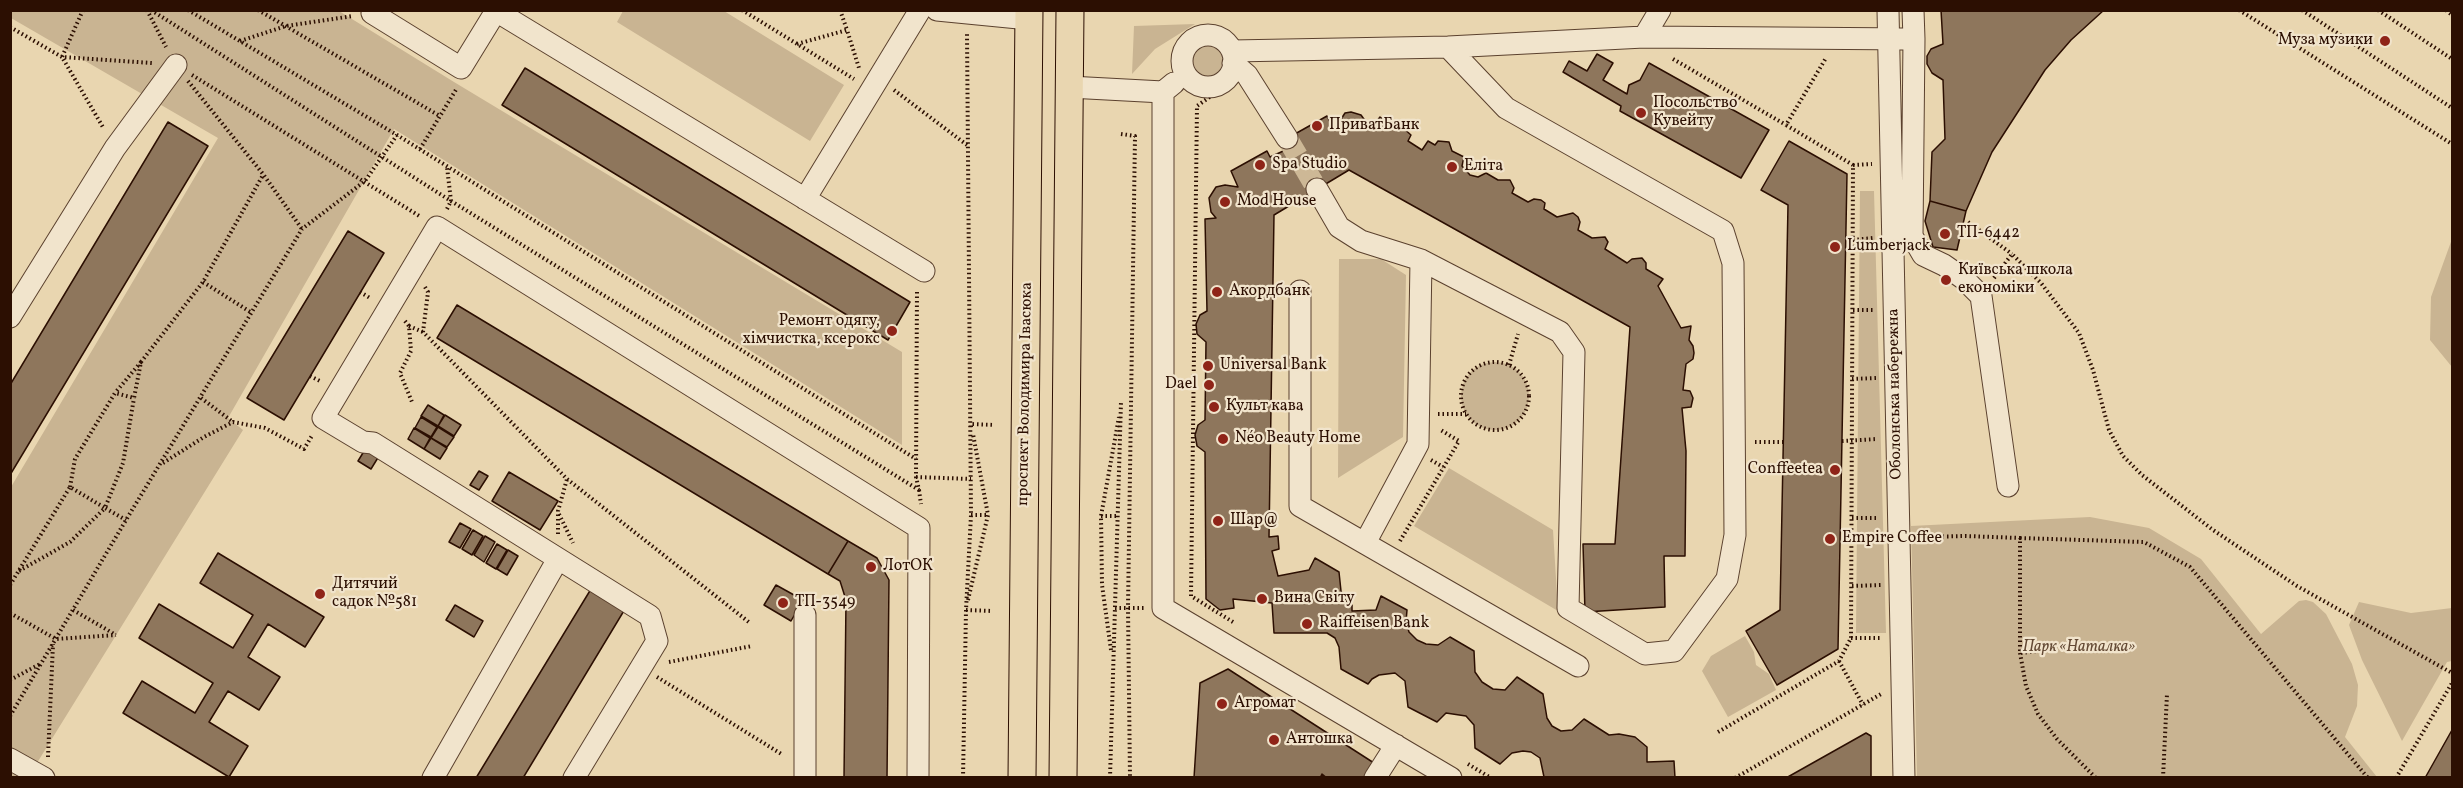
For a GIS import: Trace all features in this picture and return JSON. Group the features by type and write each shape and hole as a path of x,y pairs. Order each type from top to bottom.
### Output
{"main road":[{"path":"1063,777 1070,10"},
{"name":"проспект Володимира Івасюка","path":"1022,777 1029,15"},
{"path":"1029,84 1069,87"}],"street":[{"path":"373,12 461,68 496,10 805,199 921,280"},
{"path":"805,199 872,85 920,10"},
{"path":"937,10 967,14 1029,15"},
{"path":"1644,38 1660,10"},
{"name":"Оболонська набережна","path":"1888,10 1904,777"},
{"path":"1913,10 1912,236 1923,255 1944,265 1964,279 1981,296 2008,486"},
{"path":"1237,63 1228,77 1214,86 1198,85 1186,74 1182,58 1185,50 1196,38 1213,36 1227,44 1287,138"},
{"path":"1237,63 1448,47 1644,38 1914,39"},
{"path":"1317,189 1339,227 1361,241 1420,260 1560,332 1574,352 1568,608 1645,654 1674,651 1727,579 1735,535 1733,263 1723,231 1506,108 1448,47"},
{"path":"10,317 115,148 176,65"},
{"path":"1069,87 1163,92 1186,74"},
{"path":"1163,92 1162,608 1396,745 1456,768"},
{"path":"573,777 657,641 650,616 373,443 363,442 323,418 437,227 920,528 918,777"},
{"path":"1365,543 1418,444 1420,260"},
{"path":"1300,291 1300,506 1578,666"},
{"path":"433,777 558,559"},
{"path":"805,615 805,775"},
{"path":"1375,777 1396,745"},
{"path":"10,759 46,772"}],"path":[{"path":"62,57 83,10"},
{"path":"149,10 176,65 263,174 302,230"},
{"path":"149,10 451,201 919,490 916,459 921,280"},
{"path":"189,10 447,166 916,459"},
{"path":"258,10 440,116"},
{"path":"742,10 797,44 872,85 967,146"},
{"path":"840,10 872,85"},
{"path":"2239,10 2452,144"},
{"path":"2302,10 2452,108"},
{"path":"2378,10 2452,59"},
{"path":"2446,10 2452,15"},
{"path":"240,41 286,26 373,12"},
{"path":"963,777 966,609 971,515 967,14"},
{"path":"10,27 62,57 176,65 437,227 451,201 447,166"},
{"path":"797,44 847,30"},
{"path":"1786,125 1837,39"},
{"path":"62,57 115,148"},
{"path":"1672,59 1853,165 1851,638 1839,661 1718,732"},
{"path":"1237,63 1224,86 1197,106 1191,596 1241,626"},
{"path":"1121,134 1135,136 1128,608 1130,777"},
{"path":"11,714 302,230 365,181 396,135"},
{"path":"10,585 70,487 75,459 115,393 203,282 263,174"},
{"path":"1968,222 2012,254 2042,283 2079,333 2093,370 2109,430 2123,456 2142,476 2213,530 2296,586 2452,673"},
{"path":"1981,296 2012,254"},
{"path":"412,268 428,292 423,332"},
{"path":"203,282 252,313"},
{"path":"392,303 409,326 423,332 567,479 750,623"},
{"path":"1509,365 1524,314"},
{"path":"409,326 411,351 400,373 412,402"},
{"path":"18,571 70,542 105,508 123,462 141,362"},
{"path":"1488,363 1509,365 1525,380 1529,391 1524,414 1517,423 1507,428 1495,430 1484,428 1474,423 1466,414 1461,393 1470,374 1478,367 1488,363"},
{"path":"115,393 134,398"},
{"path":"201,398 233,422 265,428 304,448 323,418"},
{"path":"1110,777 1121,402 1101,516 1102,585 1113,663"},
{"path":"1433,414 1466,414"},
{"path":"160,465 233,422"},
{"path":"971,424 995,425"},
{"path":"966,609 988,515 971,424"},
{"path":"1390,557 1459,441 1434,426"},
{"path":"1842,441 1897,439"},
{"path":"1733,445 1784,442"},
{"path":"916,477 971,479"},
{"path":"558,559 558,511 567,479"},
{"path":"70,487 126,520"},
{"path":"971,515 988,515"},
{"path":"1101,516 1117,516"},
{"path":"1914,537 1966,536 2144,542 2190,567 2368,777"},
{"path":"2020,538 2020,653 2026,686 2038,714 2057,739 2096,777"},
{"path":"1852,586 1899,585"},
{"path":"1115,608 1162,608"},
{"path":"966,609 992,611"},
{"path":"10,614 54,641 116,635 73,610"},
{"path":"1851,638 1901,638"},
{"path":"46,772 54,641"},
{"path":"641,667 752,646"},
{"path":"2020,653 2039,651"},
{"path":"1839,661 1863,705"},
{"path":"10,680 40,664"},
{"path":"641,667 774,747 805,775"},
{"path":"1735,777 1902,682"},
{"path":"2396,777 2452,683"},
{"path":"2163,777 2167,694"},
{"path":"1456,768 1491,777"}],"green space":[{"path":"10,11 339,11 902,352 902,445 394,129 228,418 243,430 32,771 44,777 11,777 11,487 218,138 11,18"},
{"path":"623,11 724,11 844,85 810,141 617,22"},
{"path":"1195,24 1155,49 1132,74 1134,26"},
{"path":"1208,45 1220,49 1224,61 1220,73 1208,77 1196,73 1192,61 1196,49"},
{"path":"1860,191 1874,191 1886,633 1856,633"},
{"path":"2452,239 2452,367 2430,340 2431,297"},
{"path":"1339,259 1381,259 1406,275 1403,437 1338,478"},
{"path":"1495,362 1508,365 1519,372 1526,383 1529,396 1526,409 1519,420 1508,427 1495,430 1482,427 1471,420 1464,409 1461,396 1464,383 1471,372 1482,365"},
{"path":"1449,468 1553,530 1558,611 1414,526"},
{"name":"Парк «Наталка»","path":"2090,517 2149,528 2201,559 2261,634 2299,601 2313,602 2326,614 2352,664 2358,685 2357,706 2345,737 2377,777 1917,777 1911,526"},
{"path":"2359,602 2411,613 2452,608 2452,661 2447,662 2402,741 2362,660 2349,625"},
{"path":"1745,636 1754,652 1756,665 1769,674 1776,690 1728,717 1702,671 1711,656"}],"building":[{"path":"1941,10 2104,10 2071,40 2045,70 1992,152 1966,211 1930,201 1932,152 1945,139 1943,80 1932,73 1927,64 1927,56 1931,49 1943,44"},
{"path":"1597,54 1613,63 1603,80 1627,94 1629,85 1640,80 1649,63 1769,130 1741,178 1620,111 1621,106 1563,72 1569,61 1587,71"},
{"path":"525,68 910,302 888,340 502,105"},
{"path":"1345,113 1361,115 1371,129 1380,117 1394,127 1402,127 1411,135 1408,141 1422,150 1428,141 1435,145 1438,141 1449,142 1452,151 1464,157 1462,166 1470,175 1478,177 1486,173 1498,180 1510,180 1514,188 1512,193 1528,202 1534,199 1541,200 1545,203 1544,209 1557,217 1573,213 1580,222 1578,230 1592,238 1605,237 1608,242 1605,249 1627,263 1632,259 1642,258 1646,263 1646,269 1663,279 1658,286 1681,328 1691,326 1689,340 1694,353 1693,359 1686,364 1683,390 1690,391 1693,398 1691,407 1682,408 1686,451 1685,556 1664,556 1665,607 1585,612 1583,544 1615,544 1630,327 1349,170 1274,215 1269,537 1278,536 1279,549 1272,551 1278,576 1309,570 1315,558 1339,572 1341,591 1348,605 1352,605 1352,611 1376,610 1381,596 1407,610 1406,622 1409,632 1417,640 1426,644 1438,645 1450,637 1474,651 1475,672 1482,682 1493,689 1505,690 1517,677 1543,694 1547,718 1552,726 1561,731 1572,730 1584,719 1609,735 1635,737 1647,747 1647,762 1674,761 1675,778 1544,777 1540,758 1531,752 1523,751 1512,753 1500,764 1475,748 1474,725 1466,716 1446,713 1437,722 1408,707 1405,681 1395,673 1379,675 1368,684 1341,669 1339,647 1335,638 1327,633 1274,633 1272,603 1233,599 1234,608 1220,610 1206,599 1205,452 1197,446 1195,435 1198,425 1205,420 1206,342 1197,334 1196,324 1200,315 1207,311 1205,219 1216,218 1211,212 1209,198 1216,187 1225,185 1238,187 1231,171 1267,151 1270,157 1290,148 1286,139 1327,116 1334,130"},
{"path":"168,122 208,146 10,475 10,385"},
{"path":"1789,141 1847,174 1838,649 1777,685 1746,631 1780,610 1788,205 1761,190"},
{"name":"ТП-6442","path":"1930,201 1966,211 1957,250 1933,247 1925,221"},
{"path":"348,231 384,253 284,420 247,398"},
{"path":"457,305 848,541 828,574 437,338"},
{"path":"428,405 444,415 438,426 421,416"},
{"path":"445,415 461,425 454,436 438,426"},
{"path":"421,417 437,427 431,437 415,428"},
{"path":"438,427 454,437 447,447 431,438"},
{"path":"414,428 430,438 424,449 408,439"},
{"path":"431,438 447,448 440,459 424,449"},
{"path":"366,448 379,456 371,469 358,461"},
{"path":"479,471 488,476 479,490 470,485"},
{"path":"509,472 558,501 540,530 492,501"},
{"path":"460,523 471,529 460,548 449,542"},
{"path":"473,530 483,536 472,555 462,549"},
{"path":"485,536 495,542 484,562 474,555"},
{"path":"848,541 877,558 889,580 887,778 844,778 846,600 840,581 828,574"},
{"path":"497,544 507,550 496,569 486,563"},
{"path":"508,550 518,556 507,575 497,569"},
{"path":"218,553 324,617 305,647 268,624 248,657 280,677 259,710 228,691 209,722 248,746 229,777 123,713 142,681 195,713 213,683 139,638 159,604 233,648 253,615 200,583"},
{"name":"ТП-3549","path":"776,585 803,600 791,621 764,605"},
{"path":"591,589 625,609 523,778 476,778"},
{"path":"455,605 483,621 474,637 446,620"},
{"path":"1228,669 1374,763 1365,778 1327,778 1322,774 1320,778 1194,778 1200,683"},
{"path":"2452,730 2452,778 2425,778"},
{"path":"1866,733 1871,736 1871,778 1786,778"}],"tunnel":[{"path":"1287,138 1317,189"}],"place":[{"name":"Муза музики","path":"2385,41"},
{"name":"Посольство Кувейту","path":"1641,113"},
{"name":"ПриватБанк","path":"1317,126"},
{"name":"Spa Studio","path":"1260,165"},
{"name":"Еліта","path":"1452,167"},
{"name":"Mod House","path":"1225,202"},
{"name":"ТП-6442","path":"1945,234"},
{"name":"Lumberjack","path":"1835,247"},
{"name":"Київська школа економіки","path":"1946,280"},
{"name":"Акордбанк","path":"1217,292"},
{"name":"Ремонт одягу, хімчистка, ксерокс","path":"892,331"},
{"name":"Universal Bank","path":"1208,366"},
{"name":"Dael","path":"1209,385"},
{"name":"Культ кава","path":"1214,407"},
{"name":"Néo Beauty Home","path":"1223,439"},
{"name":"Conffeetea","path":"1835,470"},
{"name":"Шар@","path":"1218,521"},
{"name":"Empire Coffee","path":"1830,539"},
{"name":"ЛотОК","path":"871,567"},
{"name":"Дитячий садок №581","path":"320,594"},
{"name":"Вина Світу","path":"1262,599"},
{"name":"ТП-3549","path":"783,603"},
{"name":"Raiffeisen Bank","path":"1307,624"},
{"name":"Агромат","path":"1222,704"},
{"name":"Антошка","path":"1274,740"}]}
